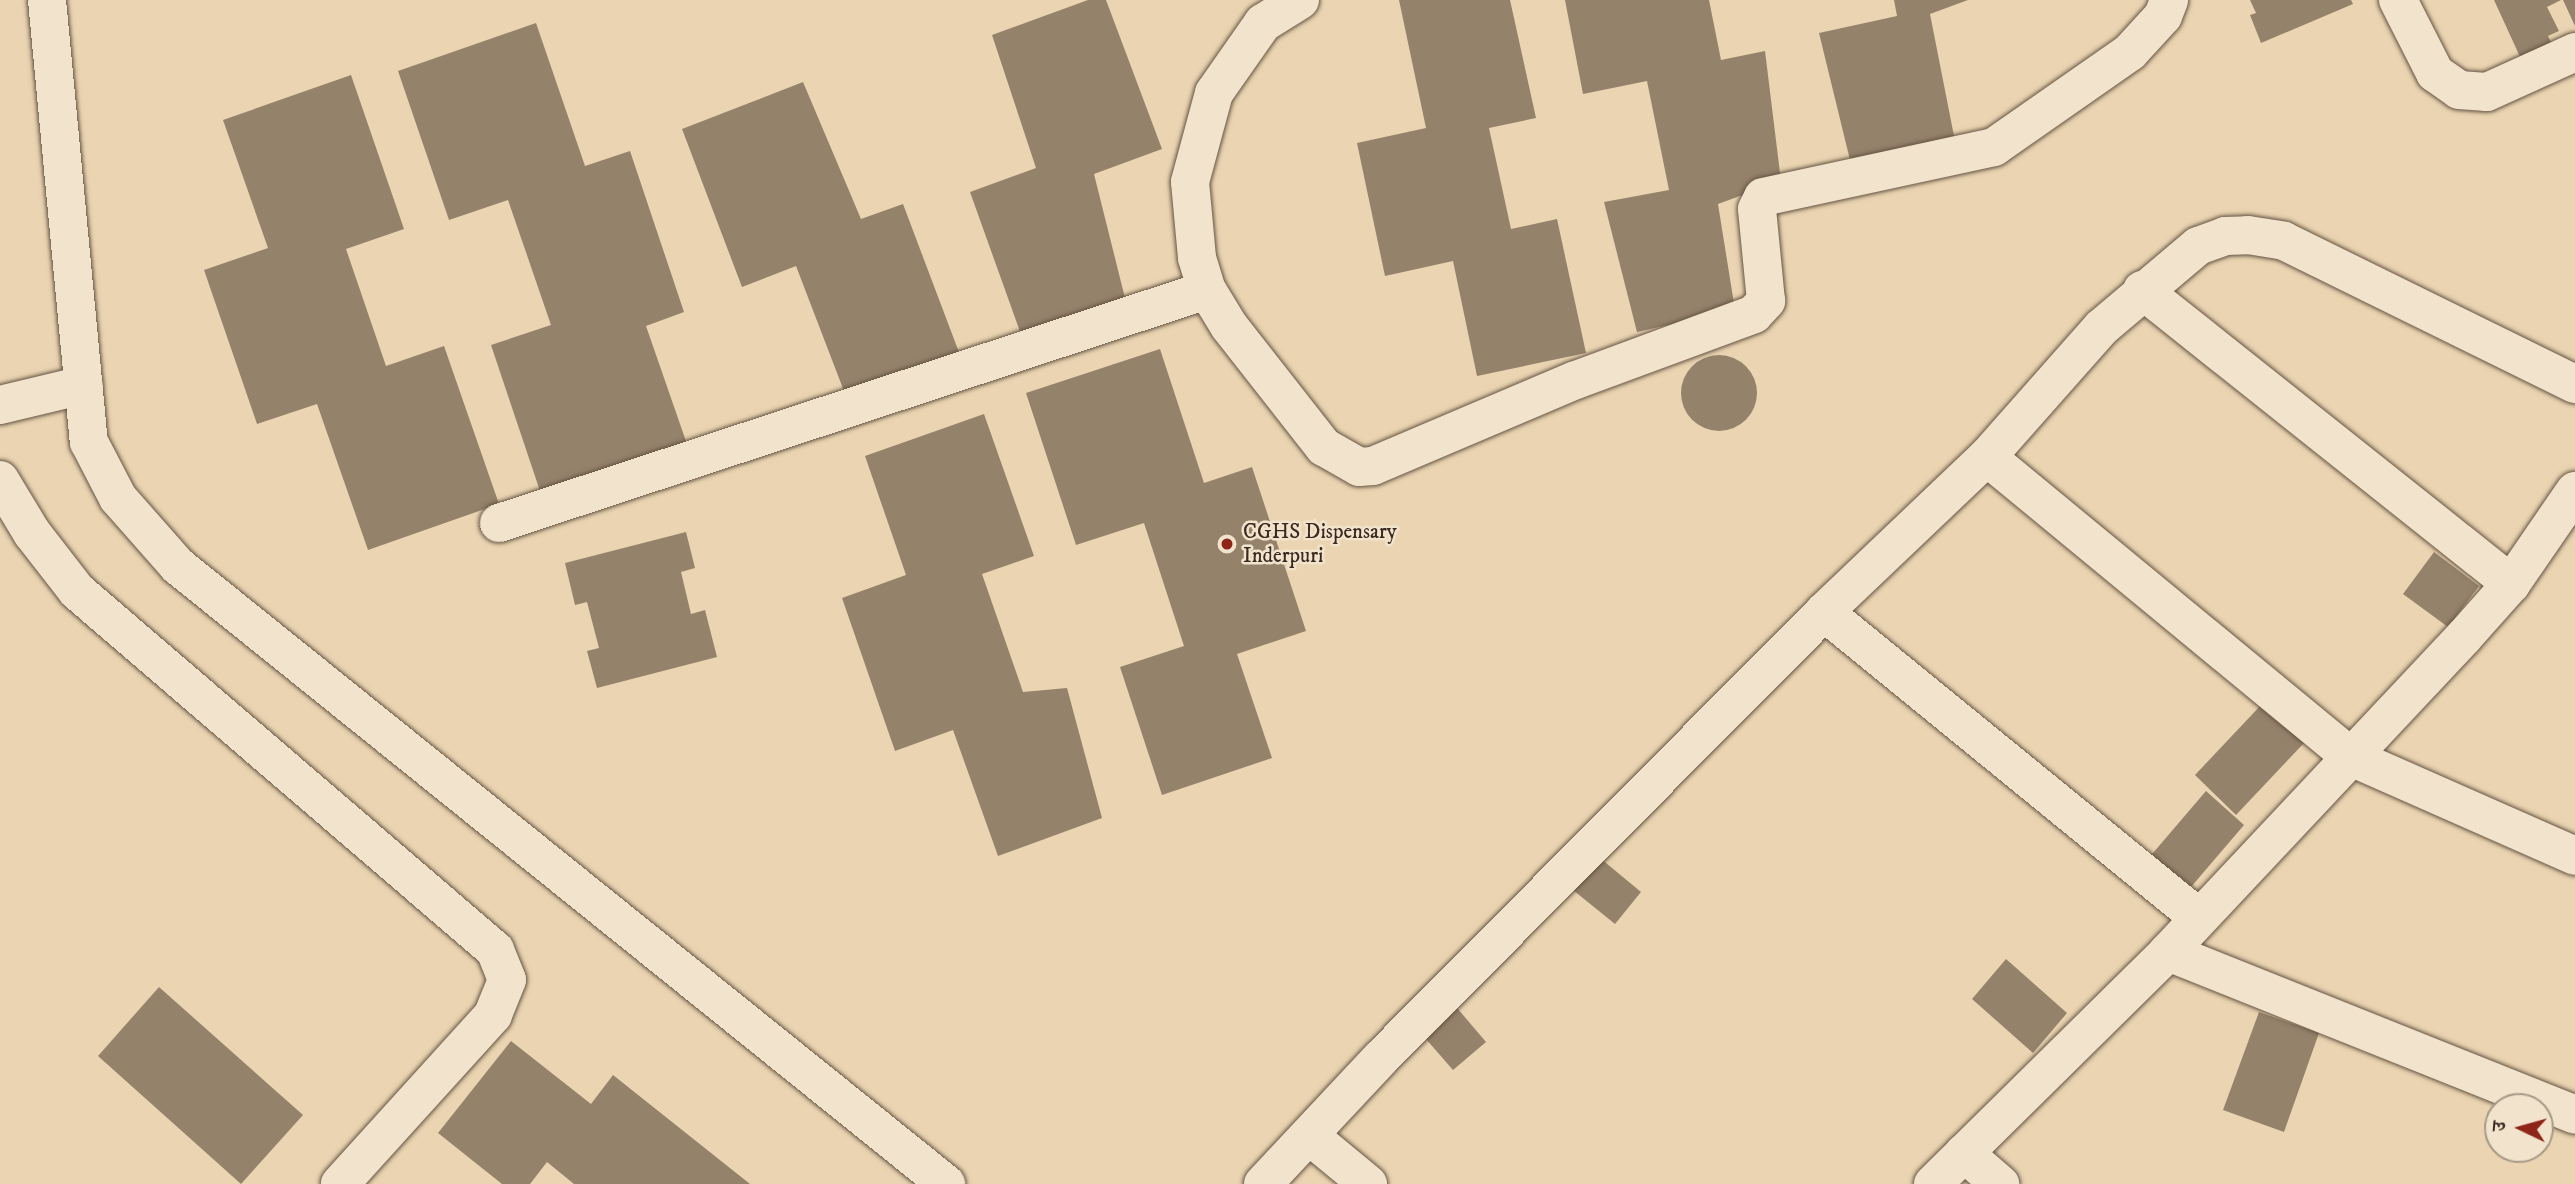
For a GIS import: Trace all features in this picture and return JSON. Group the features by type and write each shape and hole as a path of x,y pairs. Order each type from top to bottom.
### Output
{"street":[{"path":"47,0 89,442 118,498 178,566 946,1184"},
{"path":"1280,5 1214,93 1195,150 1190,182 1196,258 1207,290 1324,447 1348,463 1373,466 1576,380 1754,314 1766,301 1757,209 1763,197 1994,147 2130,52 2163,16 2169,0"},
{"path":"2398,0 2435,73 2459,90 2487,92 2575,52"},
{"path":"1263,1184 1311,1137 1381,1058 1824,612 1987,457 2101,328 2142,290 2198,246 2225,236 2284,241 2575,384"},
{"path":"499,523 1207,290"},
{"path":"2142,290 2511,584"},
{"path":"0,405 84,385"},
{"path":"1987,457 2351,757 2575,856"},
{"path":"0,480 32,533 77,591 495,950 507,980 493,1015 340,1184"},
{"path":"1933,1184 2168,952 2197,916 2351,757 2511,584 2575,491"},
{"path":"1824,612 2197,916"},
{"path":"2168,952 2575,1115"},
{"path":"1311,1137 1368,1184"},
{"path":"1964,1153 2000,1184"}],"building":[{"path":"1088,0 1106,0 1162,149 1094,174 1127,306 1023,340 970,192 1036,168 992,35"},
{"path":"1399,0 1510,0 1536,118 1489,128 1511,229 1557,219 1586,353 1477,376 1453,261 1385,276 1357,143 1426,128"},
{"path":"1565,0 1709,0 1721,60 1765,51 1781,181 1718,204 1735,310 1637,332 1604,202 1669,190 1647,81 1583,94"},
{"path":"1894,0 1968,0 1930,14 1954,136 1850,160 1819,33 1897,16"},
{"path":"2250,0 2351,0 2353,4 2261,43 2250,15 2256,13"},
{"path":"2494,0 2561,0 2547,7 2559,31 2548,36 2552,44 2521,59"},
{"path":"2563,0 2575,0 2575,26"},
{"path":"536,23 585,166 630,151 684,312 646,326 688,447 542,497 491,345 551,325 508,200 449,220 398,71"},
{"path":"351,75 404,229 346,249 386,366 444,346 499,504 368,550 317,404 257,424 204,270 268,248 223,120"},
{"path":"803,82 861,219 903,204 960,355 847,399 796,266 742,287 682,129"},
{"path":"1160,349 1204,483 1252,467 1306,631 1237,654 1272,758 1162,795 1120,667 1184,646 1144,523 1076,545 1026,393"},
{"path":"1719,355 1733,358 1746,366 1754,379 1757,393 1754,407 1746,420 1733,428 1719,431 1705,428 1692,420 1684,407 1681,393 1684,379 1692,366 1705,358"},
{"path":"984,414 1034,556 982,574 1023,692 1067,688 1102,818 998,856 953,730 895,751 842,598 906,575 865,456"},
{"path":"686,532 695,568 681,572 691,614 705,610 717,657 597,688 587,651 599,648 587,602 575,605 565,563"},
{"path":"2434,552 2479,586 2448,627 2403,594"},
{"path":"2262,704 2304,743 2236,815 2195,775"},
{"path":"2206,791 2244,825 2185,894 2147,860"},
{"path":"1594,853 1641,892 1615,924 1568,886"},
{"path":"2006,959 2067,1013 2033,1053 1972,999"},
{"path":"159,987 303,1115 241,1184 98,1056"},
{"path":"1452,1002 1486,1042 1453,1070 1419,1031"},
{"path":"2259,1012 2319,1033 2284,1132 2223,1110"},
{"path":"511,1041 591,1104 613,1075 750,1184 574,1184 547,1162 530,1184 502,1184 438,1133"}],"place":[{"name":"CGHS Dispensary Inderpuri","path":"1227,544"}]}
